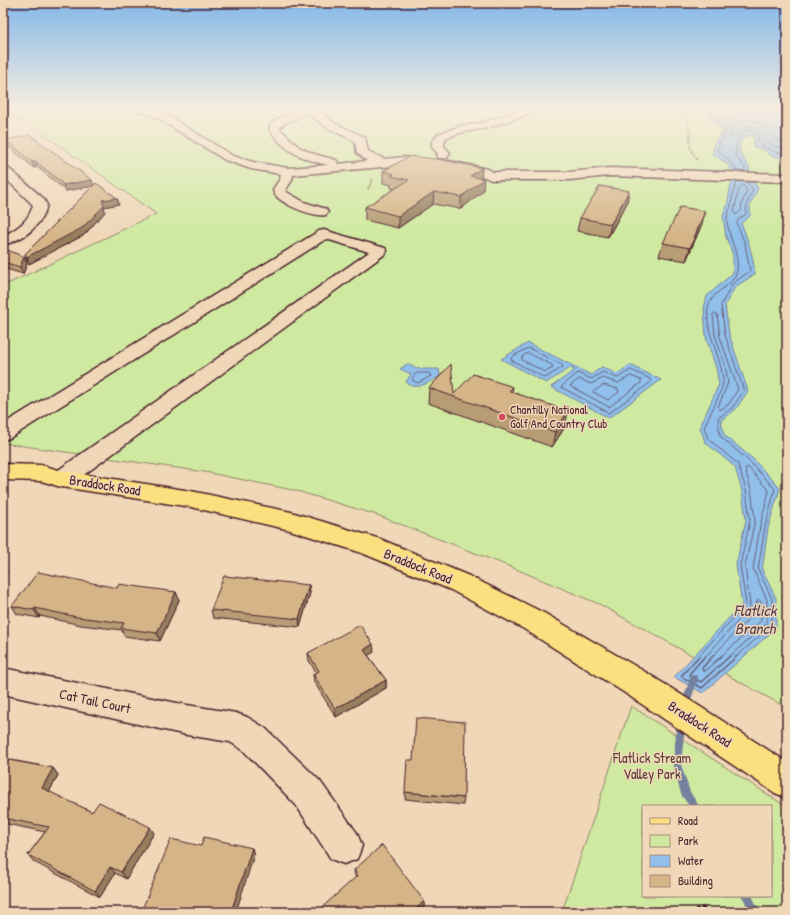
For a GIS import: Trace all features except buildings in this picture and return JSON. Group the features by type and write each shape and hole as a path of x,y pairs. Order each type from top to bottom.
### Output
{"main road":[{"name":"Braddock Road","path":"3,472 41,473 62,479 191,499 291,521 371,546 460,583 534,621 636,683 787,781"}],"street":[{"path":"216,150 229,158 251,165 288,172 405,161 420,162 438,166 444,161"},
{"path":"296,150 310,157 348,166"},
{"path":"360,150 367,157 383,163"},
{"path":"441,150 444,153 444,161"},
{"path":"444,161 450,165 484,172 491,176 563,176 610,172 787,178"},
{"path":"3,170 38,201 40,205 38,216 30,225 3,241"},
{"path":"288,172 286,180 279,189 280,192 300,206 321,212"},
{"path":"3,433 324,234 380,251 62,479"},
{"name":"Cat Tail Court","path":"3,681 187,720 236,728 254,739 308,792 344,846"}],"path":[{"path":"691,150 694,157 711,175"},
{"path":"697,912 697,907 716,912"}],"green space":[{"name":"Chantilly National Golf And Country Club","path":"65,150 787,150 787,708 599,604 511,567 377,515 297,491 205,472 3,443 3,286 156,214"},
{"name":"Flatlick Stream Valley Park","path":"631,706 787,807 787,912 562,912"}],"water":[{"name":"Flatlick Branch","path":"713,150 740,150 741,155 750,169 747,174 758,188 750,205 750,216 741,223 750,248 755,274 735,287 725,305 729,334 748,391 735,410 721,420 724,435 753,459 780,488 768,528 762,570 776,598 776,628 703,693 674,677 742,604 736,565 746,520 742,491 735,467 705,442 700,427 719,384 716,368 706,337 704,308 707,296 733,273 733,255 726,237 723,216 727,206 731,184 735,179 730,167 712,154"},
{"name":"Flatlick Branch","path":"763,150 787,150 787,158 771,156"},
{"path":"528,343 591,375 602,367 617,374 630,365 661,380 609,418 551,387 575,370 570,368 546,383 501,359"},
{"path":"407,364 419,369 439,369 440,376 423,385 410,385 406,382 411,374 400,369"}],"waterway":[{"name":"Flatlick Branch","path":"685,705 694,679"},
{"name":"Flatlick Branch","path":"681,723 677,765 686,794 693,805"},
{"name":"Flatlick Branch","path":"748,897 755,912"}],"place":[{"name":"Chantilly National Golf And Country Club","path":"502,417"}]}
